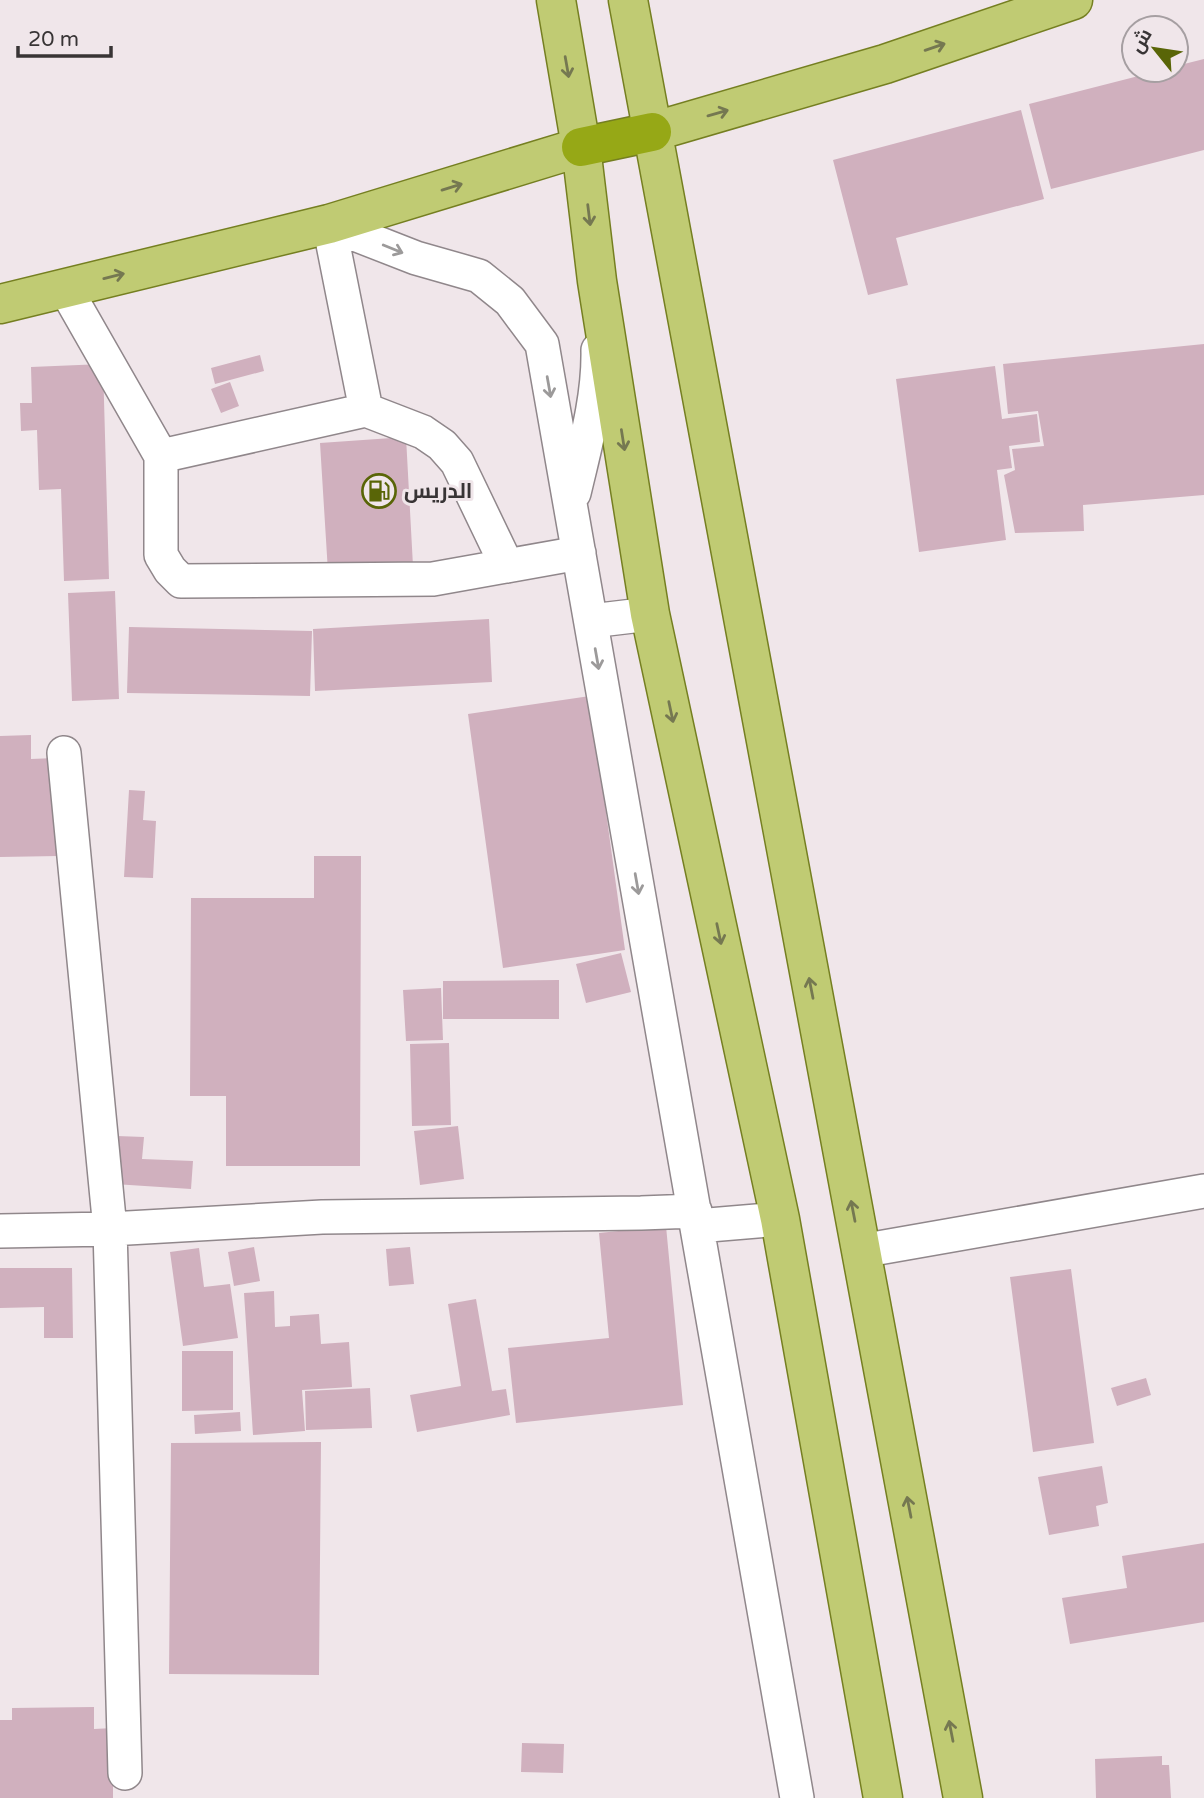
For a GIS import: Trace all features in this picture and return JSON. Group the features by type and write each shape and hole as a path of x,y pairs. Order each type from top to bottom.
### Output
{"highway":[{"path":"581,147 652,132"}],"main road":[{"path":"555,0 581,147 597,281 650,614 780,1219 883,1798"},
{"path":"628,0 963,1798"},
{"path":"652,132 885,64 1073,0"},
{"path":"0,304 329,224 581,147"}],"street":[{"path":"329,224 366,410"},
{"path":"329,224 415,258 479,276 510,301 541,344 797,1798"},
{"path":"570,507 599,374 597,281"},
{"path":"65,288 162,456 161,555 181,581 433,579 579,553"},
{"path":"162,456 366,410 423,432 442,445 457,462 507,566"},
{"path":"591,621 650,614"},
{"path":"64,753 110,1229 125,1773"},
{"path":"861,1251 1204,1191"},
{"path":"0,1231 110,1229 322,1217 641,1213 696,1218 780,1219"}],"building":[{"path":"1204,59 1204,150 1051,189 1029,104 1120,81 1120,84 1190,84 1190,62"},
{"path":"1021,110 1044,199 896,238 908,285 868,295 833,160"},
{"path":"1204,344 1204,495 1083,505 1084,531 1015,533 1004,475 1015,470 1012,449 1044,446 1038,411 1008,414 1003,364"},
{"path":"260,355 264,371 215,384 211,368"},
{"path":"103,364 109,579 64,581 61,489 39,490 37,430 21,431 20,403 32,403 31,367"},
{"path":"995,366 1002,419 1037,414 1040,442 1009,446 1012,468 997,470 1006,540 919,552 896,379"},
{"path":"230,382 239,406 221,413 211,389"},
{"path":"406,437 413,566 328,572 320,443"},
{"path":"115,591 119,699 72,701 68,593"},
{"path":"489,619 492,682 315,691 313,629"},
{"path":"129,627 312,631 310,696 127,693"},
{"path":"590,696 625,950 503,968 468,714"},
{"path":"31,735 31,759 55,758 58,856 0,857 0,736"},
{"path":"129,790 145,791 143,820 156,821 153,878 124,877"},
{"path":"314,856 361,856 360,1166 226,1166 226,1096 190,1096 191,898 314,898"},
{"path":"621,953 631,992 586,1003 576,964"},
{"path":"559,980 559,1019 443,1019 443,981"},
{"path":"441,988 443,1040 406,1041 403,990"},
{"path":"449,1043 451,1125 412,1126 410,1044"},
{"path":"458,1126 464,1179 420,1185 414,1131"},
{"path":"117,1136 144,1137 142,1159 193,1161 191,1189 114,1184"},
{"path":"666,1226 683,1405 516,1423 508,1348 609,1338 599,1233"},
{"path":"254,1247 260,1281 234,1286 228,1252"},
{"path":"410,1247 414,1284 389,1286 386,1249"},
{"path":"199,1248 204,1287 230,1284 238,1338 183,1346 170,1252"},
{"path":"0,1268 72,1268 73,1338 44,1338 44,1307 0,1308"},
{"path":"1071,1269 1094,1443 1033,1452 1010,1277"},
{"path":"274,1291 275,1327 290,1326 290,1316 319,1314 321,1344 349,1342 352,1387 302,1390 305,1431 253,1435 244,1293"},
{"path":"476,1299 492,1391 506,1389 510,1415 417,1432 410,1395 461,1386 448,1304"},
{"path":"182,1351 233,1351 233,1410 182,1411"},
{"path":"1146,1378 1151,1395 1117,1406 1111,1388"},
{"path":"370,1388 372,1428 306,1430 305,1391"},
{"path":"240,1412 241,1431 195,1434 194,1415"},
{"path":"321,1442 319,1675 169,1674 171,1443"},
{"path":"1102,1466 1108,1503 1096,1506 1099,1526 1049,1535 1038,1477"},
{"path":"1204,1543 1204,1622 1070,1644 1062,1598 1127,1588 1122,1556"},
{"path":"94,1707 94,1729 113,1728 113,1798 0,1798 0,1720 12,1720 12,1708"},
{"path":"522,1743 564,1744 563,1773 521,1772"},
{"path":"1162,1756 1162,1765 1169,1765 1171,1798 1096,1798 1095,1759"}],"place":[{"name":"الدريس","path":"379,491"}]}
